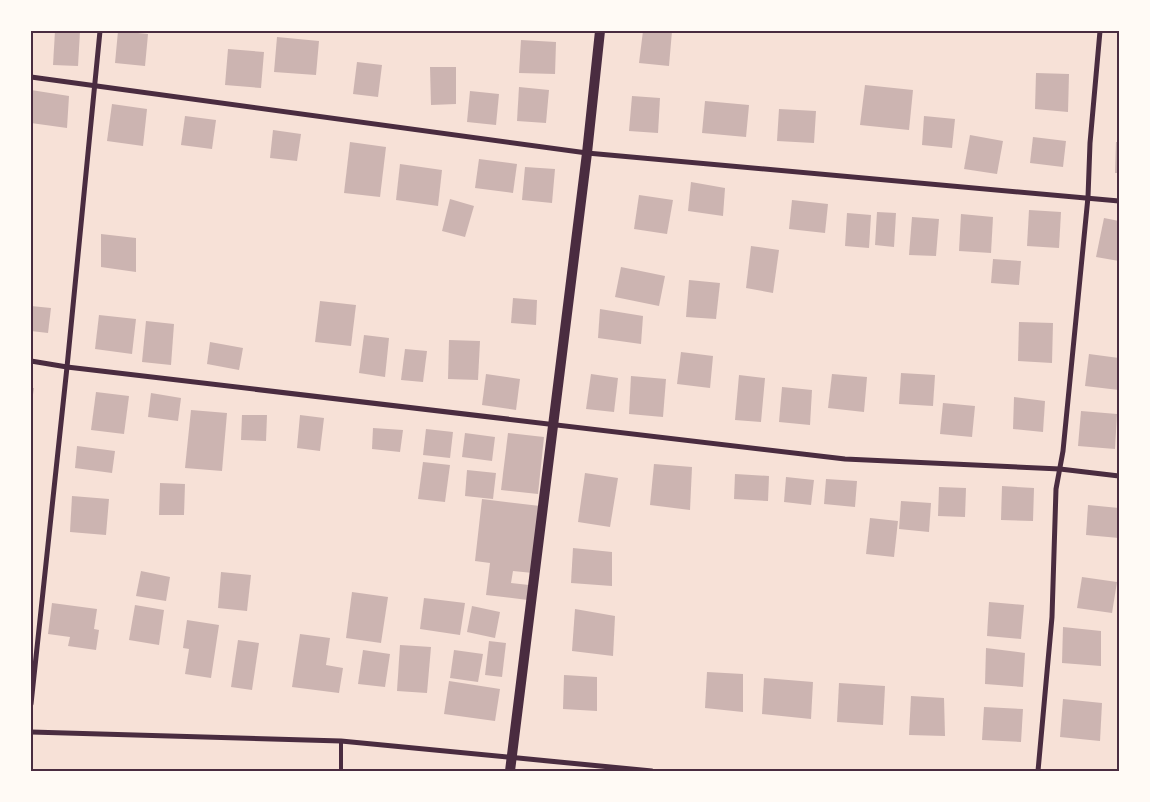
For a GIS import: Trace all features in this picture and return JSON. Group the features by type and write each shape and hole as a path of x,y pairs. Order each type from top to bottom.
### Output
{"main road":[{"path":"510,771 587,153 600,31"}],"street":[{"path":"31,704 100,31"},
{"path":"1038,771 1052,617 1056,489 1063,451 1088,198 1090,143 1100,31"},
{"path":"31,77 587,153 1119,201"},
{"path":"31,361 67,367 845,459 1060,468 1119,476"},
{"path":"31,732 342,741 600,768 652,771"}],"lane":[{"path":"341,771 342,741"}],"building":[{"path":"55,31 80,31 78,66 53,65"},
{"path":"118,31 148,34 145,66 115,63"},
{"path":"643,31 672,31 669,66 639,63"},
{"path":"277,37 319,41 316,75 274,72"},
{"path":"521,40 556,42 555,74 519,73"},
{"path":"228,49 264,52 261,88 225,85"},
{"path":"357,62 382,65 378,97 353,94"},
{"path":"430,67 456,67 456,104 431,105"},
{"path":"1036,73 1069,74 1068,112 1035,109"},
{"path":"865,85 913,90 909,130 860,125"},
{"path":"519,87 549,90 546,123 517,121"},
{"path":"31,90 69,96 67,128 31,123"},
{"path":"470,91 499,94 496,125 467,122"},
{"path":"632,96 660,98 658,133 629,131"},
{"path":"705,101 749,105 746,137 702,133"},
{"path":"112,104 147,109 143,146 107,141"},
{"path":"779,109 816,111 814,143 777,141"},
{"path":"185,116 216,120 212,149 181,145"},
{"path":"924,116 955,119 952,148 922,145"},
{"path":"273,130 301,134 297,161 270,158"},
{"path":"970,135 1003,141 997,174 964,169"},
{"path":"1033,137 1066,141 1063,167 1030,163"},
{"path":"350,142 386,147 380,197 344,193"},
{"path":"1116,142 1119,142 1119,173 1115,173"},
{"path":"479,159 517,164 513,193 475,188"},
{"path":"400,164 442,170 438,206 396,200"},
{"path":"525,167 555,169 552,203 522,200"},
{"path":"691,182 725,188 723,216 688,211"},
{"path":"639,195 673,200 667,234 634,229"},
{"path":"450,199 474,206 465,237 442,231"},
{"path":"792,200 828,204 825,233 789,229"},
{"path":"1029,210 1061,212 1059,248 1027,246"},
{"path":"877,212 896,213 894,247 875,245"},
{"path":"847,213 871,215 869,248 845,246"},
{"path":"961,214 993,217 991,253 959,251"},
{"path":"912,217 939,219 936,256 909,255"},
{"path":"1104,218 1119,221 1119,261 1096,257"},
{"path":"101,234 136,238 136,272 101,267"},
{"path":"751,246 779,250 773,293 746,288"},
{"path":"993,259 1021,261 1019,285 991,283"},
{"path":"621,267 665,276 659,306 615,297"},
{"path":"689,280 720,283 716,319 686,317"},
{"path":"513,298 537,300 536,325 511,323"},
{"path":"320,301 356,305 351,346 315,342"},
{"path":"31,306 51,308 48,333 31,331"},
{"path":"600,309 643,316 641,344 598,338"},
{"path":"99,315 136,319 132,354 95,349"},
{"path":"146,321 174,324 171,365 142,362"},
{"path":"1019,322 1053,323 1052,363 1018,361"},
{"path":"364,335 389,338 385,377 359,373"},
{"path":"449,340 480,341 478,380 448,379"},
{"path":"210,342 243,348 239,370 207,364"},
{"path":"405,349 427,351 423,382 401,380"},
{"path":"681,352 713,356 710,388 677,384"},
{"path":"1089,354 1119,358 1119,390 1085,386"},
{"path":"901,373 935,375 933,406 899,404"},
{"path":"486,374 520,379 516,410 482,405"},
{"path":"591,374 618,378 614,412 586,409"},
{"path":"832,374 867,377 864,412 828,408"},
{"path":"739,375 765,378 761,422 735,420"},
{"path":"631,376 666,379 663,417 629,414"},
{"path":"782,387 812,390 810,425 779,422"},
{"path":"31,388 34,388 32,401 31,401"},
{"path":"96,392 129,396 124,434 91,430"},
{"path":"151,393 181,398 178,421 148,417"},
{"path":"1014,397 1045,401 1043,432 1013,429"},
{"path":"943,403 975,406 972,437 940,434"},
{"path":"191,410 227,413 222,471 185,468"},
{"path":"1081,411 1117,414 1115,449 1078,446"},
{"path":"242,415 267,415 266,441 241,440"},
{"path":"300,415 324,418 320,451 297,448"},
{"path":"373,428 403,430 400,452 372,449"},
{"path":"426,429 453,432 450,458 423,455"},
{"path":"465,433 495,437 492,461 462,457"},
{"path":"508,433 544,437 538,494 501,490"},
{"path":"77,446 115,451 112,473 75,468"},
{"path":"423,462 450,465 445,502 418,499"},
{"path":"654,464 692,467 690,510 650,505"},
{"path":"467,470 496,473 493,499 465,496"},
{"path":"585,473 618,478 610,527 578,522"},
{"path":"735,474 769,476 768,501 734,499"},
{"path":"786,477 814,480 811,505 784,502"},
{"path":"826,479 857,481 855,507 824,504"},
{"path":"160,483 185,484 184,515 159,515"},
{"path":"1002,486 1034,488 1033,521 1001,520"},
{"path":"939,487 966,488 965,517 938,516"},
{"path":"72,496 109,499 106,535 70,532"},
{"path":"482,499 540,506 533,573 513,571 511,583 529,585 528,600 486,595 490,563 475,561"},
{"path":"901,501 931,503 929,532 899,529"},
{"path":"1088,505 1119,508 1119,538 1086,535"},
{"path":"870,518 898,521 894,557 866,554"},
{"path":"573,548 612,552 612,586 571,583"},
{"path":"141,571 170,577 166,601 136,596"},
{"path":"221,572 251,575 247,611 218,608"},
{"path":"1082,577 1117,582 1112,613 1077,608"},
{"path":"352,592 388,597 381,643 346,638"},
{"path":"424,598 465,603 460,635 420,629"},
{"path":"989,602 1024,605 1021,639 987,636"},
{"path":"52,603 97,609 94,629 99,630 96,650 68,646 70,637 48,634"},
{"path":"135,605 164,610 159,645 129,640"},
{"path":"472,606 500,612 495,638 467,632"},
{"path":"575,609 615,616 613,656 572,651"},
{"path":"187,620 219,625 211,678 185,674 189,649 183,648"},
{"path":"1063,627 1101,631 1101,666 1062,663"},
{"path":"300,634 330,638 326,665 343,668 339,693 292,687"},
{"path":"238,640 259,643 252,690 231,687"},
{"path":"489,641 506,643 502,677 485,675"},
{"path":"400,645 431,647 427,693 397,691"},
{"path":"986,648 1025,653 1023,687 985,684"},
{"path":"363,650 390,654 385,687 358,684"},
{"path":"454,650 483,654 478,682 450,678"},
{"path":"707,672 743,674 743,712 705,708"},
{"path":"564,675 597,677 597,711 563,709"},
{"path":"764,678 813,682 811,719 762,714"},
{"path":"449,681 500,689 495,721 444,714"},
{"path":"839,683 885,686 883,725 837,722"},
{"path":"911,696 944,698 945,736 909,735"},
{"path":"1063,699 1102,703 1100,741 1060,737"},
{"path":"984,707 1023,709 1021,742 982,740"}]}
